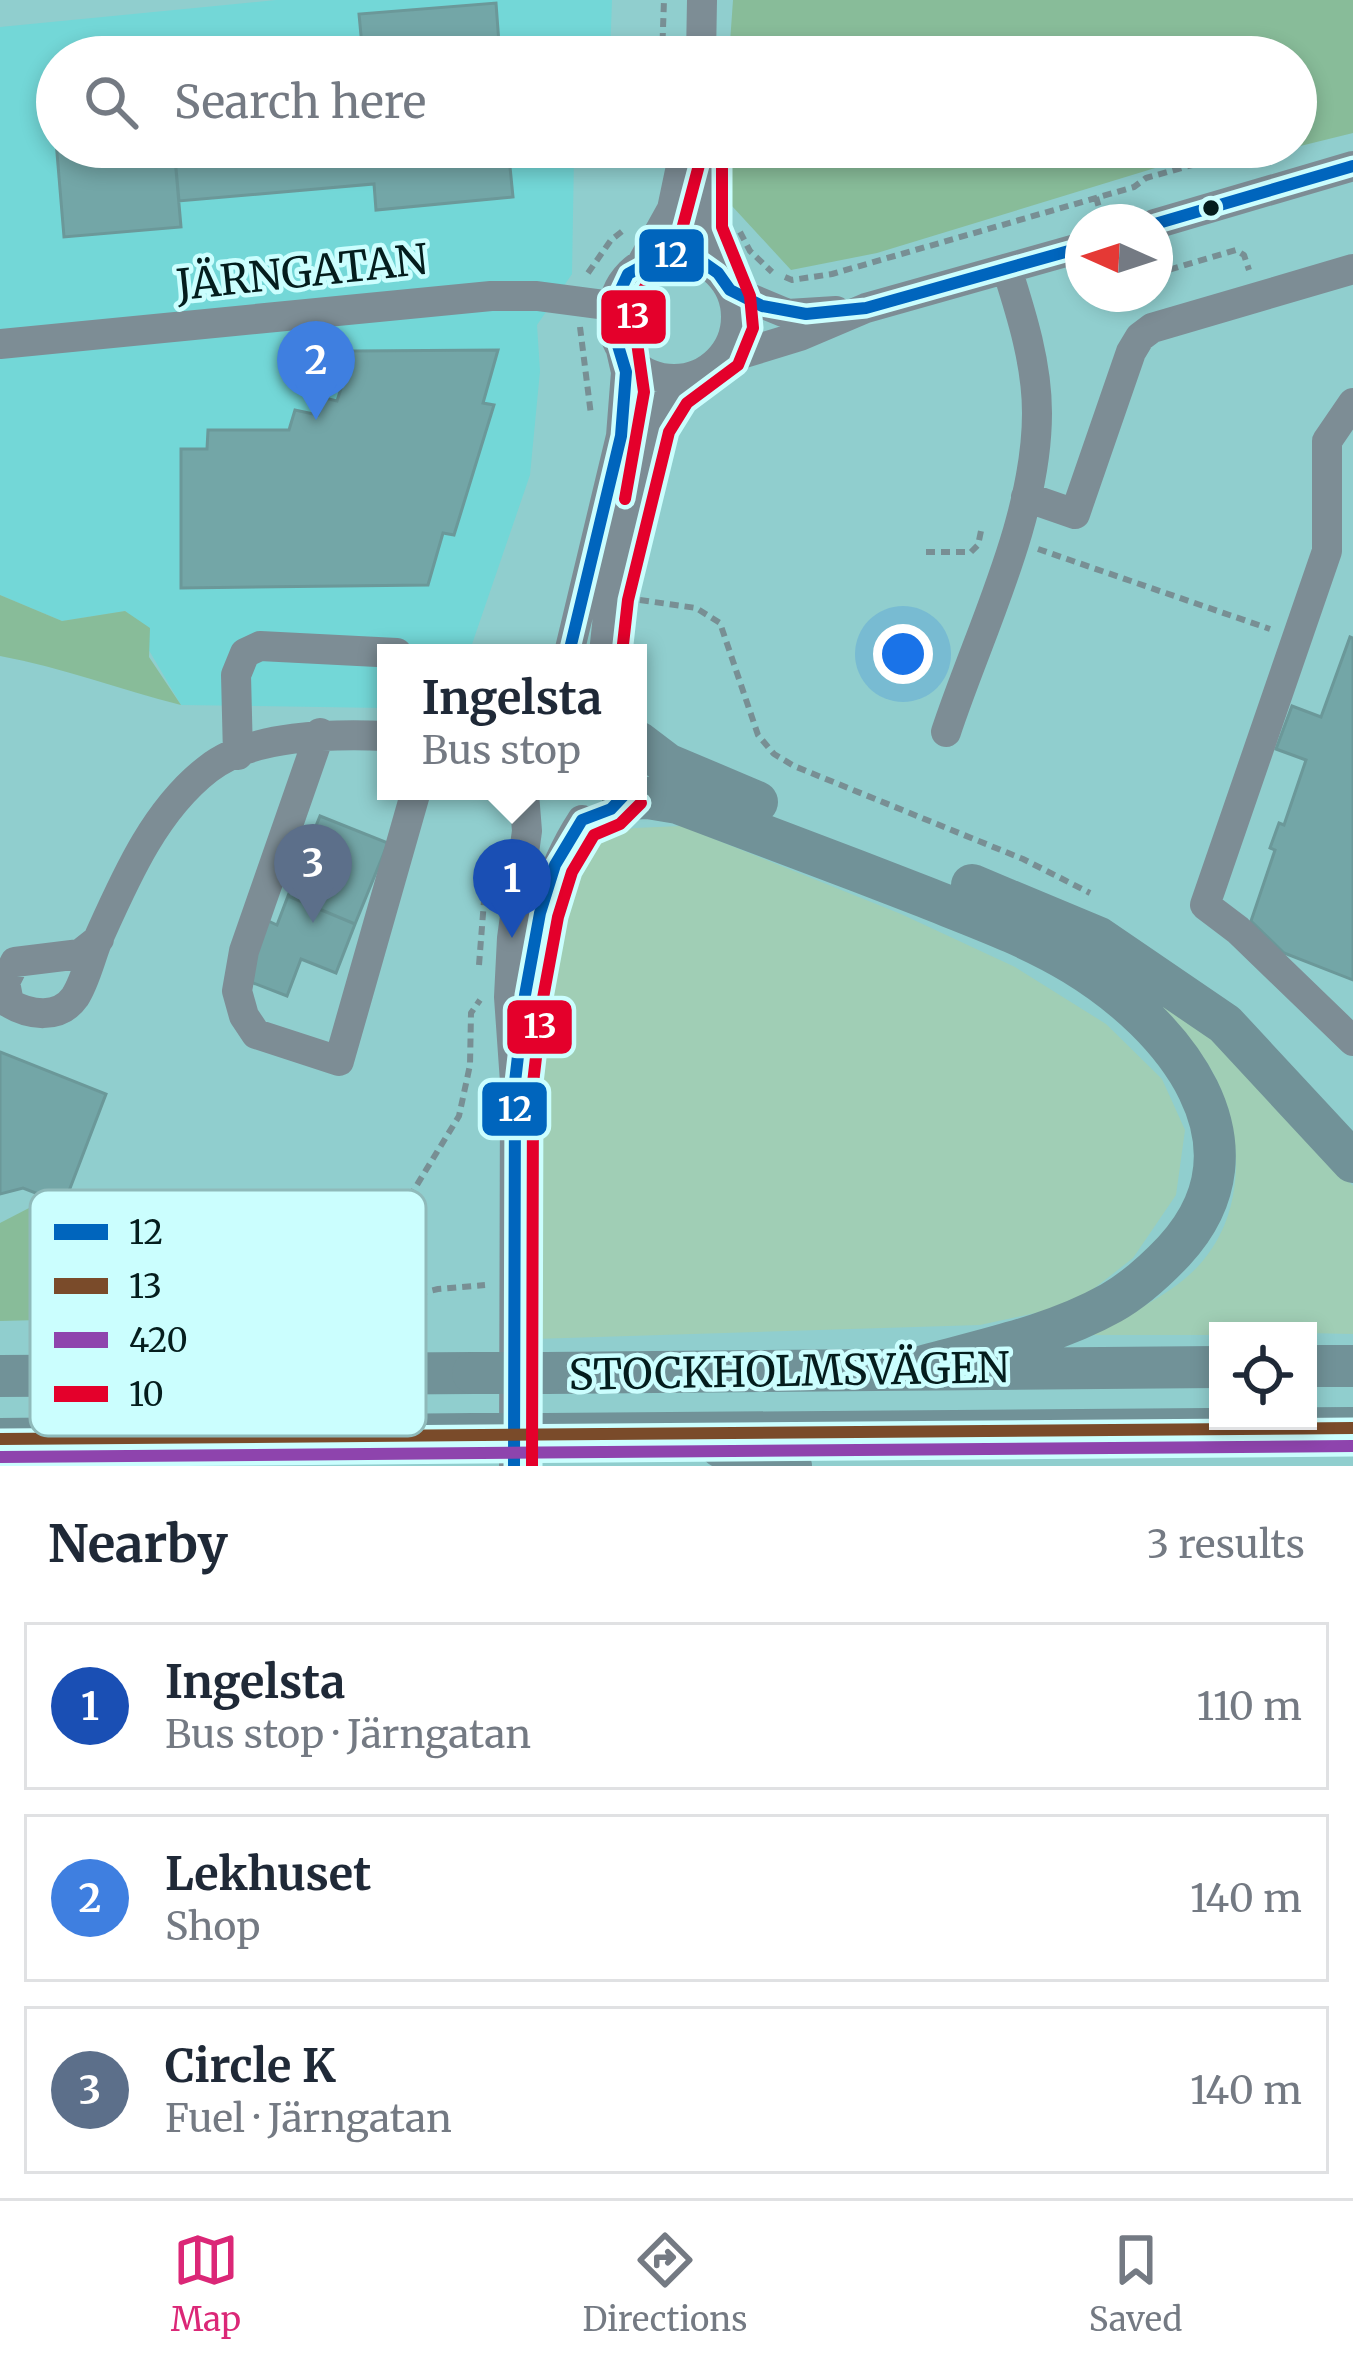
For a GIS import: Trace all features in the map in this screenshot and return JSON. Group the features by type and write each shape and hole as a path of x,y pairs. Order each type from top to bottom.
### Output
{"highway":[{"path":"647,750 710,784 1099,938 1225,1024 1353,1162"},
{"path":"647,797 678,803 986,922 1072,962 1159,1029 1198,1089 1214,1135 1216,1174 1208,1204 1158,1268 1115,1301 1060,1328 913,1369"},
{"path":"1317,1366 1353,1366"},
{"name":"STOCKHOLMSVÄGEN","path":"426,1373 1209,1367"},
{"name":"STOCKHOLMSVÄGEN","path":"0,1376 30,1376"},
{"name":"STOCKHOLMSVÄGEN","path":"426,1434 1353,1428"},
{"path":"674,1433 790,1466"},
{"name":"STOCKHOLMSVÄGEN","path":"0,1438 236,1436"}],"street":[{"path":"701,36 702,0"},
{"path":"1173,219 1353,166"},
{"path":"571,644 621,436 626,372 613,329 613,306 627,276 642,263 672,209 681,168"},
{"path":"704,168 707,243 736,315 732,340 718,362"},
{"path":"605,644 610,597 652,426 661,405 688,378 718,362 800,336 866,308 1065,252"},
{"path":"642,263 682,255 701,261 724,281 788,314 866,308"},
{"path":"946,732 1026,497 1036,430 1035,377 1007,269"},
{"path":"1026,497 1075,514 1131,352 1152,328 1353,269"},
{"name":"JÄRNGATAN","path":"0,344 491,296 613,306"},
{"path":"621,350 650,374 688,378"},
{"path":"1353,403 1327,441 1327,551 1205,905 1238,930 1353,1041"},
{"path":"238,755 236,675 244,653 260,646 377,652"},
{"path":"320,733 244,951 237,991 244,1016 256,1034 339,1060 413,800"},
{"path":"99,939 142,851 177,798 215,764 267,744 320,733 377,736"},
{"path":"514,1466 515,1082 509,997 526,831 524,800"},
{"path":"532,800 549,814 582,820 597,816 615,800"},
{"path":"515,1082 540,914 555,866 582,820"}],"path":[{"path":"663,36 664,0"},
{"path":"703,206 719,210 735,223 767,270 792,280 832,274 1187,168"},
{"path":"1096,197 1098,204"},
{"path":"590,428 580,301 590,267 632,220"},
{"path":"1173,269 1241,250 1257,299"},
{"path":"926,552 971,552 981,531 1296,638"},
{"path":"610,597 696,608 720,623 758,734 774,754 1023,860 1099,898"},
{"path":"414,1190 459,1116 470,1065 470,1013 485,998"},
{"path":"426,1292 488,1284"}],"shaded area":[{"path":"276,0 612,0 611,36 36,36 36,168 574,168 572,274 537,325 540,371 530,475 472,644 377,644 377,708 181,705 126,611 62,621 0,595 0,27"}],"green space":[{"path":"733,0 1353,0 1353,133 1317,142 1317,36 730,36"},
{"path":"722,168 1155,168 877,253 791,270 720,193"},
{"path":"0,595 62,621 125,611 150,628 149,657 181,705 0,656"},
{"path":"682,826 901,914 1015,967 1106,1024 1162,1079 1185,1130 1176,1195 1133,1258 1073,1305 980,1325 534,1339 534,1123 555,919 572,875 593,841 634,828"},
{"path":"1130,987 1215,1037 1353,1186 1353,1334 1317,1333 1317,1322 1209,1322 1209,1335 1089,1335 1151,1302 1194,1271 1220,1235 1230,1209 1236,1154 1232,1126 1213,1073 1183,1033"},
{"path":"29,1208 30,1320 0,1321 0,1223"}],"building":[{"path":"496,3 498,36 361,36 359,14"},
{"path":"58,168 176,168 181,227 64,237"},
{"path":"176,168 510,168 513,197 376,210 374,184 179,201"},
{"path":"498,350 483,403 494,405 454,535 443,533 428,585 181,588 181,449 207,449 208,430 289,430 295,410 318,415 325,398 337,401 353,351"},
{"path":"1350,637 1353,980 1284,953 1251,921 1275,850 1270,848 1279,823 1284,825 1306,760 1276,749 1292,706 1321,717"},
{"path":"320,816 388,843 355,924 288,896"},
{"path":"288,896 355,924 336,973 301,959 287,996 243,979 266,920 277,925"},
{"path":"0,1052 106,1094 69,1190 23,1188 0,1194"}],"transit line":[{"name":"12","path":"1173,219 1353,166"},
{"name":"13","path":"625,499 644,392 632,307 681,233 698,168"},
{"name":"13","path":"623,644 628,600 669,432 687,403 738,365 753,328 750,296 722,227 722,168"},
{"name":"12","path":"571,644 621,436 626,372 613,329 613,306 628,274 661,256 682,255 701,261 730,290 762,306 806,314 866,308 1065,252"},
{"name":"12","path":"514,1466 515,1082 525,995 540,913 555,865 582,820 611,809 620,800"},
{"name":"13","path":"532,1466 533,1083 543,998 572,872 594,835 620,824 641,803"},
{"name":"420","path":"426,1436 1353,1428"},
{"name":"420","path":"0,1439 369,1436"},
{"name":"10","path":"0,1457 1353,1446"}],"place":[{"name":"Lekhuset","path":"316,420"},
{"name":"Circle K","path":"313,923"},
{"name":"Ingelsta","path":"512,938"}]}
